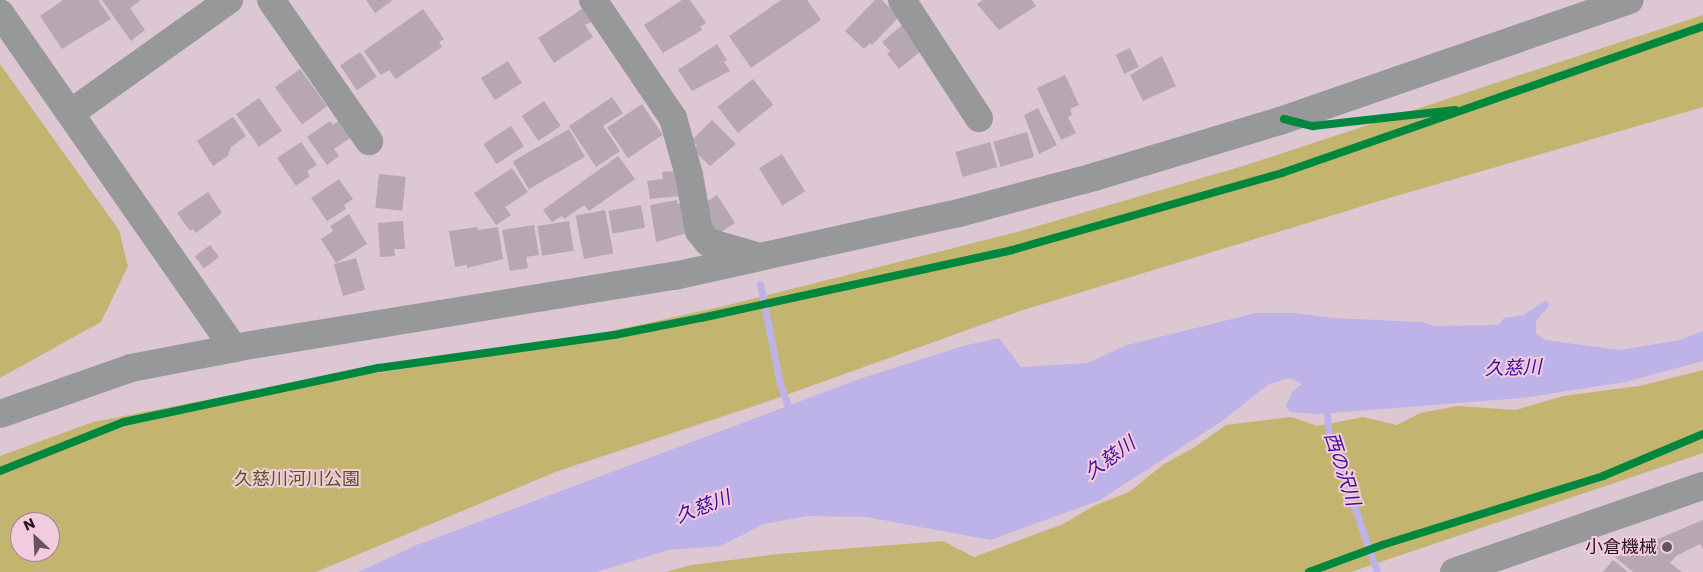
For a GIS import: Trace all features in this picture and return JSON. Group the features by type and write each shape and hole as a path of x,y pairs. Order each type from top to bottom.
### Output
{"street":[{"path":"72,112 229,0"},
{"path":"271,0 369,140"},
{"path":"593,0 672,118 689,175 699,231 708,242 760,257"},
{"path":"902,0 979,118"},
{"path":"0,414 131,368 664,277 959,213 1094,177 1280,121 1630,0"},
{"path":"0,13 72,112 234,349"},
{"path":"1454,572 1703,486"}],"green space":[{"name":"久慈川河川公園","path":"1703,15 1703,107 1379,201 1020,311 772,400 558,471 316,572 0,572 0,456 93,422 227,396 521,351 724,306 1017,232 1243,166"},
{"path":"0,64 119,230 128,266 101,322 0,378"},
{"path":"1703,370 1703,453 1351,572 666,572 691,565 778,554 943,541 974,557 1063,524 1094,506 1129,492 1164,464 1195,447 1226,425 1291,417 1318,426 1363,417 1397,425 1420,413 1458,406 1516,410 1563,396 1639,386"}],"water":[{"name":"久慈川","path":"1546,300 1549,306 1536,321 1536,333 1545,340 1620,350 1680,340 1703,331 1703,361 1625,382 1522,398 1318,414 1290,412 1286,406 1292,392 1302,384 1290,378 1269,384 1222,421 1100,500 991,540 866,517 807,516 764,524 721,546 669,550 596,572 358,572 417,545 859,379 963,346 999,338 1021,367 1087,363 1127,345 1256,313 1294,313 1334,318 1421,322 1434,326 1499,325 1504,318 1524,315"}],"building":[{"path":"63,0 98,0 111,19 62,49 40,16"},
{"path":"102,0 141,0 130,8 145,30 131,41"},
{"path":"366,0 391,0 392,1 375,13"},
{"path":"682,0 690,0 706,23 700,27 702,30 663,53 644,25"},
{"path":"781,0 807,0 821,20 751,68 729,36"},
{"path":"875,0 882,0 899,17 872,45 870,43 864,49 845,31"},
{"path":"983,0 1032,0 1036,6 999,30 977,4"},
{"path":"423,9 444,39 439,42 442,47 396,79 389,70 381,75 364,51"},
{"path":"582,9 591,22 585,25 593,37 554,63 538,38"},
{"path":"906,22 927,46 899,69 887,54 890,51 882,42"},
{"path":"717,44 727,60 724,62 730,71 692,91 678,70"},
{"path":"1130,48 1139,67 1124,74 1115,55"},
{"path":"360,52 377,77 357,90 340,65"},
{"path":"1162,56 1176,86 1143,101 1130,75"},
{"path":"508,61 522,83 495,100 481,78"},
{"path":"300,69 327,106 302,124 275,87"},
{"path":"1065,75 1079,105 1070,109 1072,115 1068,117 1076,133 1061,140 1037,88"},
{"path":"753,79 773,105 738,133 718,107"},
{"path":"612,97 623,113 603,126 620,151 596,167 569,126"},
{"path":"259,98 282,131 259,147 236,114"},
{"path":"544,101 561,126 538,141 522,116"},
{"path":"642,104 663,135 628,158 607,127"},
{"path":"1038,108 1057,145 1039,154 1024,115"},
{"path":"233,117 246,136 231,147 228,156 213,166 197,141"},
{"path":"341,119 353,136 334,149 339,156 327,165 307,137 330,121 333,125"},
{"path":"712,120 736,144 710,166 693,150 697,146 692,140"},
{"path":"511,126 524,146 496,164 483,144"},
{"path":"569,129 585,157 529,189 513,162"},
{"path":"1027,132 1034,157 1001,167 993,142"},
{"path":"301,142 317,165 307,171 310,176 296,186 277,158"},
{"path":"990,142 997,167 963,177 955,152"},
{"path":"782,154 805,191 782,206 759,168"},
{"path":"618,156 635,179 589,211 584,205 564,219 562,216 552,222 543,210"},
{"path":"512,168 528,192 505,207 511,215 496,225 474,193"},
{"path":"676,171 679,196 650,199 647,181 663,179 662,172"},
{"path":"379,174 406,177 402,211 375,208"},
{"path":"339,179 353,199 344,205 346,209 327,221 311,198"},
{"path":"208,192 222,213 196,233 193,229 190,231 177,213"},
{"path":"717,195 735,223 717,235 699,207"},
{"path":"677,200 678,204 687,202 691,232 656,242 650,205"},
{"path":"641,205 645,228 612,233 609,211"},
{"path":"605,210 613,253 584,259 576,216"},
{"path":"349,214 367,244 336,263 321,239 333,231 330,226"},
{"path":"403,221 405,249 394,249 395,256 380,257 378,223"},
{"path":"569,221 574,251 542,256 537,226"},
{"path":"534,225 539,255 526,257 528,268 510,271 502,230"},
{"path":"477,227 478,230 498,227 503,259 467,268 467,265 455,267 449,231"},
{"path":"210,245 219,257 204,268 195,256"},
{"path":"356,258 365,290 343,296 334,264"},
{"name":"小倉機械","path":"1703,520 1703,549 1700,544 1676,556 1670,563 1682,572 1633,572 1615,557"},
{"path":"1628,538 1631,545 1615,554 1611,545"},
{"path":"1613,560 1628,572 1603,572"}],"waterway":[{"path":"760,284 780,384 791,415"},
{"name":"西の沢川","path":"1326,406 1329,434 1377,572"}],"cycle path":[{"path":"0,471 124,422 379,368 614,335 701,318 1012,250 1282,173 1703,26"},
{"path":"1284,119 1313,126 1455,110"},
{"path":"1309,572 1382,545 1603,476 1703,434"}],"place":[{"name":"小倉機械","path":"1667,547"}]}
